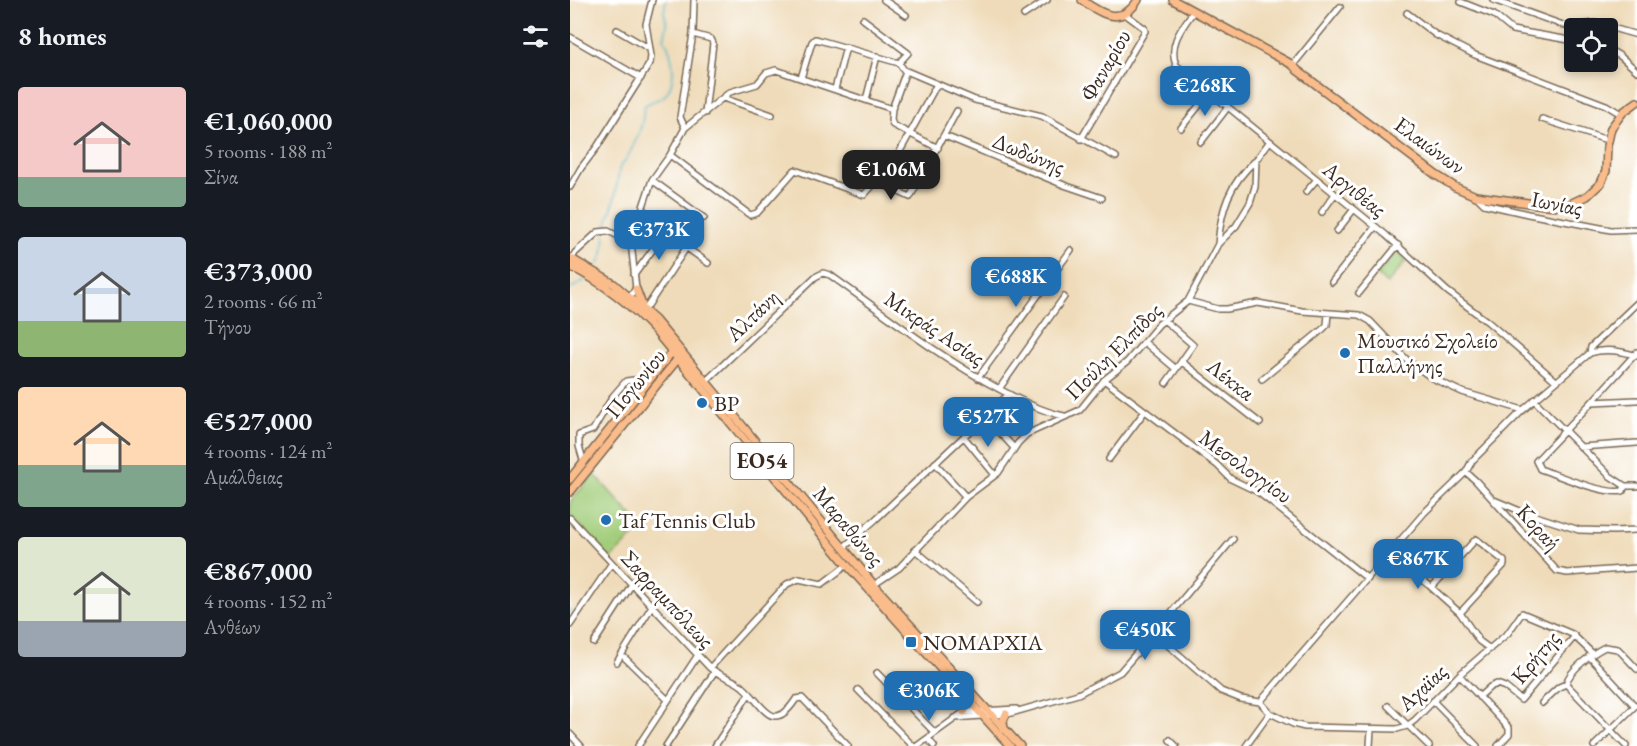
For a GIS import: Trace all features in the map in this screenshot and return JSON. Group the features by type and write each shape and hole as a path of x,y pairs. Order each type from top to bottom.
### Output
{"main road":[{"path":"1082,0 1104,13 1117,16 1125,14 1138,0"},
{"name":"Ελαιώνων","path":"1173,0 1293,65 1436,175 1476,196 1562,206 1587,196 1603,182 1607,168 1607,140 1613,125 1621,114 1637,102"},
{"name":"Μαραθώνος","path":"571,261 602,276 645,310 675,348 687,370 847,565 871,587 985,713 1010,746"},
{"path":"636,288 645,310"},
{"name":"Μαραθώνος","path":"626,297 660,336 675,348"},
{"path":"660,336 665,349 662,363"},
{"name":"Πογωνίου","path":"570,479 675,348"},
{"name":"Μαραθώνος","path":"680,356 706,381 843,548 871,587 964,697 1004,729 1020,746"},
{"name":"Πογωνίου","path":"570,492 680,356"},
{"path":"666,372 676,367 687,370"},
{"path":"964,697 966,707 964,712"},
{"path":"1004,729 1006,714"}],"street":[{"path":"570,187 650,63 646,24 652,0"},
{"path":"684,128 680,117 693,34 694,0"},
{"path":"884,0 906,15"},
{"path":"1024,15 1047,0"},
{"path":"1493,0 1563,25 1573,27 1594,23 1637,35"},
{"path":"1461,2 1494,15 1512,30 1564,39"},
{"path":"1293,65 1340,7"},
{"name":"Αργιθέας","path":"1194,12 1175,40 1173,50 1177,67 1398,245 1448,291 1556,381"},
{"path":"1407,13 1436,35 1475,56 1606,105 1621,114"},
{"name":"Φαναρίου","path":"1081,139 1145,32 1144,28 1125,14"},
{"path":"863,19 908,53 899,63"},
{"path":"617,30 650,49"},
{"path":"693,34 711,39 713,43 705,113"},
{"path":"570,37 641,78"},
{"path":"801,78 813,40 846,47 899,63 906,71 975,100 1042,116 1116,157"},
{"path":"835,89 846,47"},
{"path":"1618,55 1637,71"},
{"path":"866,100 877,56"},
{"path":"626,297 636,288 631,242 652,180 670,156 684,128 723,98 738,88 757,84 771,70 892,109"},
{"path":"906,71 892,109 893,125 938,148"},
{"path":"882,184 937,84"},
{"path":"1181,128 1210,93"},
{"path":"723,98 772,115"},
{"path":"1201,142 1228,106"},
{"path":"670,156 750,215 757,213 795,170 864,195 874,184 882,184 910,197 957,111"},
{"path":"1542,119 1607,140"},
{"name":"Δωδώνης","path":"945,136 1064,185 1102,198"},
{"path":"1218,244 1219,227 1226,200 1235,181 1256,160 1270,141"},
{"path":"1188,301 1218,244 1236,226 1250,203 1255,187 1256,160"},
{"path":"1306,192 1317,179"},
{"path":"652,180 704,218"},
{"path":"1322,212 1335,194"},
{"name":"Ιωνίας","path":"1476,196 1486,205 1528,214 1611,230 1637,229"},
{"path":"1337,231 1354,209"},
{"path":"641,216 708,263"},
{"path":"1332,282 1375,227"},
{"path":"571,261 575,252 588,239 605,231 631,242"},
{"path":"626,297 634,278 665,233"},
{"path":"1359,292 1398,245"},
{"path":"645,310 686,248"},
{"path":"978,378 1071,250"},
{"name":"Μικράς Ασίας","path":"823,273 830,275 978,378 1042,410 1066,417"},
{"name":"Αλτάνη","path":"706,381 815,277 823,273"},
{"path":"999,389 1064,297"},
{"name":"Πούλη Ελπίδος","path":"871,587 899,568 966,497 995,475 1014,448 1033,430 1080,410 1104,380 1127,362 1164,320 1188,301 1211,308 1227,309 1258,303 1328,314 1365,317 1407,360 1432,378 1462,392 1523,410"},
{"path":"1590,353 1591,347 1637,303"},
{"path":"1262,379 1323,329 1327,325 1328,314"},
{"path":"1164,320 1193,344 1166,383"},
{"path":"1144,342 1176,369"},
{"path":"1154,633 1221,691 1258,702 1424,513 1466,472 1472,461 1523,410 1590,353 1614,351 1636,355"},
{"path":"1625,486 1623,490 1616,492 1582,484 1540,469 1536,460 1636,355"},
{"name":"Λέκκα","path":"1182,362 1260,423"},
{"path":"584,463 579,446 579,435 593,430 613,396 626,381 634,380 644,388"},
{"name":"Μεσολογγίου","path":"1104,380 1217,465 1231,479 1258,492 1368,579"},
{"path":"843,548 1009,394"},
{"path":"1534,400 1610,476 1625,486 1637,486"},
{"path":"1592,402 1637,400"},
{"path":"1109,459 1145,411"},
{"path":"986,417 1014,448"},
{"path":"964,437 995,475"},
{"path":"1581,447 1637,443"},
{"path":"935,463 966,497"},
{"name":"Κοραή","path":"1466,472 1560,572 1637,568"},
{"path":"1491,498 1520,511 1579,530 1637,530"},
{"name":"Σαφραμπόλεως","path":"570,518 712,670 740,685 765,712 775,716 785,713 800,697 848,746"},
{"path":"1432,587 1476,539 1504,561 1504,565 1460,613"},
{"path":"858,690 915,746 964,712 1006,714 1078,694 1124,669 1233,540"},
{"path":"915,550 977,602"},
{"path":"1389,555 1432,587 1460,613 1479,641 1490,650"},
{"path":"571,624 612,563"},
{"path":"666,746 712,670 787,584 799,579 822,584 847,565"},
{"path":"594,643 632,584"},
{"path":"616,662 652,606"},
{"name":"Αχαϊας","path":"1258,702 1270,713 1303,726 1397,729 1408,725 1459,675 1490,650 1508,633 1522,613 1575,636"},
{"path":"1575,636 1636,705 1594,746"},
{"name":"Κρήτης","path":"1479,697 1497,684 1505,687 1521,700 1575,636"},
{"path":"1542,703 1559,687 1566,684 1569,677 1591,655 1605,646 1614,647 1637,669"},
{"path":"638,746 698,654"},
{"path":"625,658 668,700"},
{"path":"877,673 935,733"},
{"path":"1459,675 1510,730 1508,736 1498,746"},
{"path":"1566,684 1626,746"},
{"path":"715,746 749,694"},
{"path":"1433,700 1477,746"},
{"path":"1388,706 1429,746"},
{"path":"955,718 1024,708"},
{"path":"1246,746 1270,713"},
{"path":"1370,746 1371,729"},
{"path":"570,734 580,746"},
{"path":"928,739 934,746"},
{"path":"1170,740 1176,746"}],"green space":[{"path":"1396,252 1406,261 1387,284 1377,275"},
{"name":"Taf Tennis Club","path":"594,474 642,527 611,559 570,515 570,502"}],"waterway":[{"path":"605,230 614,201 620,166 626,160 638,136 644,106 665,95 672,82 672,59 664,39 667,25 664,12 666,0"},
{"path":"598,265 603,254 605,234"},
{"path":"570,289 585,280"},
{"path":"570,609 570,618"}],"place":[{"name":"Μουσικό Σχολείο Παλλήνης","path":"1345,353"},
{"name":"BP","path":"702,403"},
{"name":"Taf Tennis Club","path":"606,520"},
{"name":"ΝΟΜΑΡΧΙΑ","path":"911,642"}]}
